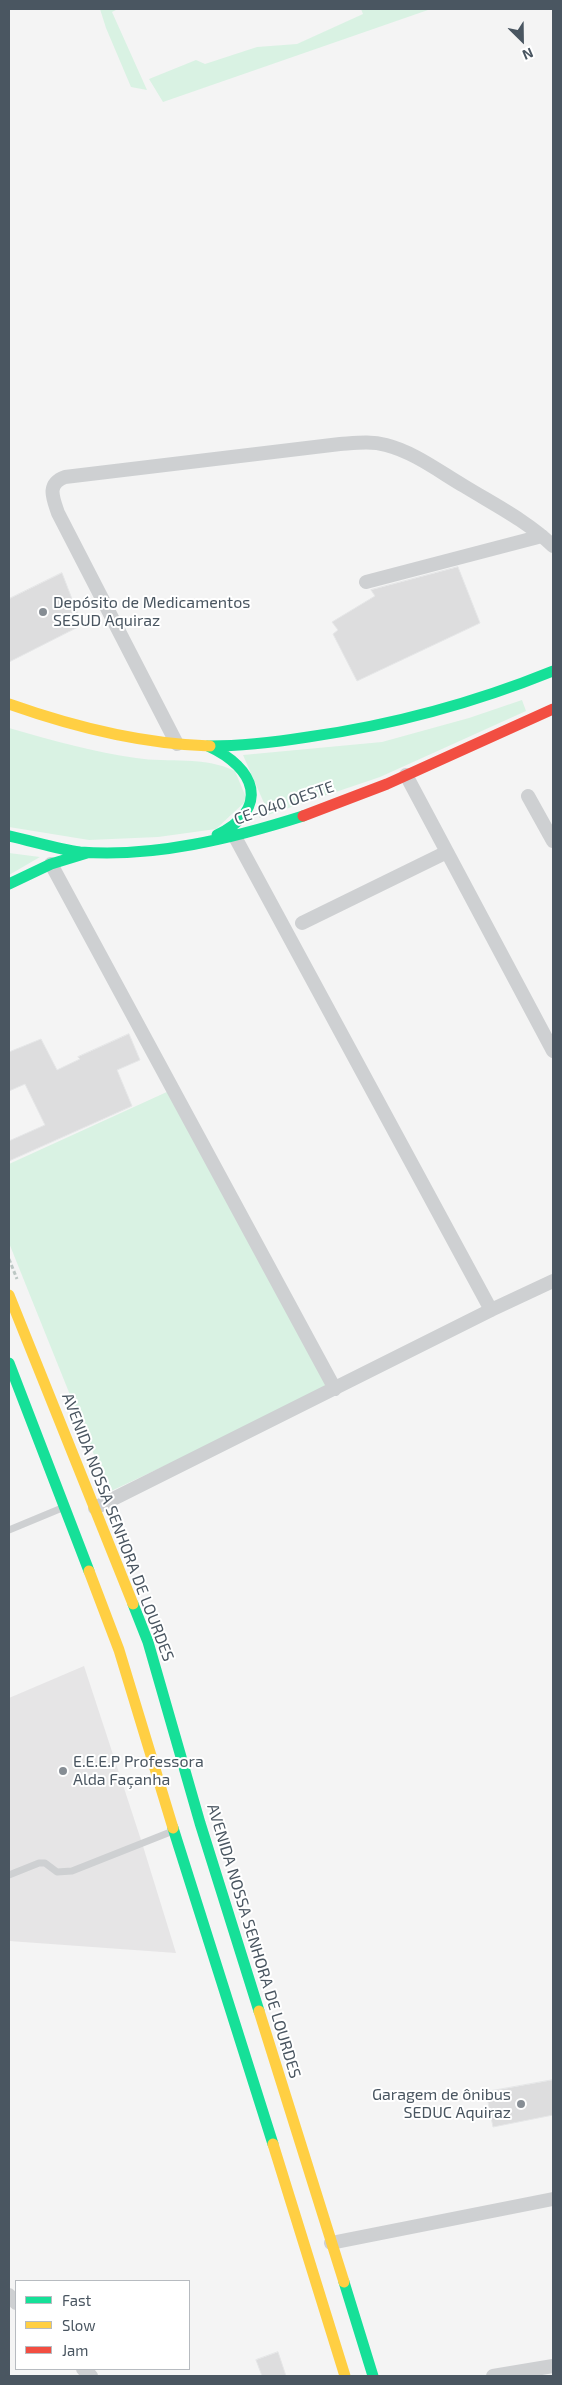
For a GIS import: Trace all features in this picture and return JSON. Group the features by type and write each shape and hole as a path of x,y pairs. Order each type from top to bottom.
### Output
{"main road":[{"path":"9,704 61,722 132,737 177,744 208,746 252,745 371,728 438,712 512,688 553,671"},
{"name":"CE-040 OESTE","path":"9,836 89,852 191,844 235,837 292,820 406,775 553,709"},
{"path":"191,844 238,824 251,804 253,794 244,771 235,762 208,746"},
{"path":"9,884 51,864 89,852"},
{"name":"AVENIDA NOSSA SENHORA DE LOURDES","path":"10,1302 148,1642 200,1823 372,2376"},
{"path":"9,1363 119,1650 214,1964 310,2259 345,2376"}],"street":[{"path":"177,744 58,513 51,492 53,485 58,480 65,477 365,442 386,445 406,452 512,514 553,546"},
{"path":"366,582 542,536"},
{"path":"406,775 553,1051"},
{"path":"528,796 553,841"},
{"path":"235,837 491,1310"},
{"path":"302,923 447,852"},
{"path":"51,864 335,1389"},
{"path":"95,1508 491,1310 553,1281"},
{"path":"331,2242 553,2199"},
{"path":"493,2376 553,2366"}],"lane":[{"path":"9,1530 65,1507"},
{"path":"9,1875 39,1863 44,1863 56,1872 72,1871 175,1830"}],"shaded area":[{"name":"E.E.E.P Professora Alda Façanha","path":"84,1666 176,1953 9,1941 9,1698"}],"green space":[{"path":"100,9 118,9 112,12 147,90 131,87"},
{"path":"361,9 428,10 163,102 149,79 196,60 205,64 257,47 297,44 363,14"},
{"path":"522,700 526,711 380,777 259,818 264,803 243,755 382,742 469,718"},
{"path":"9,728 72,745 120,755 148,759 211,763 223,766 235,771 247,800 216,829 158,837 89,840 9,827"},
{"path":"9,853 40,857 9,875"},
{"path":"169,1091 329,1389 109,1492 9,1243 9,1164"}],"building":[{"path":"458,567 480,623 357,681 333,634 338,630 332,622 375,596 371,590"},
{"name":"Depósito de Medicamentos SESUD Aquiraz","path":"62,573 82,625 9,662 9,599"},
{"path":"129,1034 140,1060 117,1070 132,1106 9,1161 9,1141 45,1125 25,1084 9,1091 9,1052 41,1039 57,1070 80,1059 78,1057"},
{"name":"Garagem de ônibus SEDUC Aquiraz","path":"553,2080 553,2115 493,2127 486,2092"},
{"path":"278,2352 286,2376 262,2376 256,2360"}],"traffic: fast":[{"path":"210,746 272,742 371,726 463,703 553,671"},
{"path":"208,746 237,765 246,777 251,789 251,801 245,813 234,824 217,835"},
{"path":"9,836 80,852 136,852 221,839 303,816"},
{"path":"9,884 51,864 87,853"},
{"path":"9,1363 89,1571"},
{"path":"133,1604 148,1642 200,1823 259,2011"},
{"path":"173,1828 273,2144"},
{"path":"344,2282 373,2376"}],"traffic: slow":[{"path":"9,704 58,720 108,733 159,742 210,746"},
{"path":"9,1295 133,1604"},
{"path":"89,1571 119,1650 173,1828"},
{"path":"259,2011 344,2282"},
{"path":"273,2144 345,2376"}],"traffic: jam":[{"path":"303,816 387,784 553,709"}],"place":[{"name":"Depósito de Medicamentos SESUD Aquiraz","path":"43,612"},
{"name":"E.E.E.P Professora Alda Façanha","path":"63,1771"},
{"name":"Garagem de ônibus SEDUC Aquiraz","path":"521,2104"}]}
